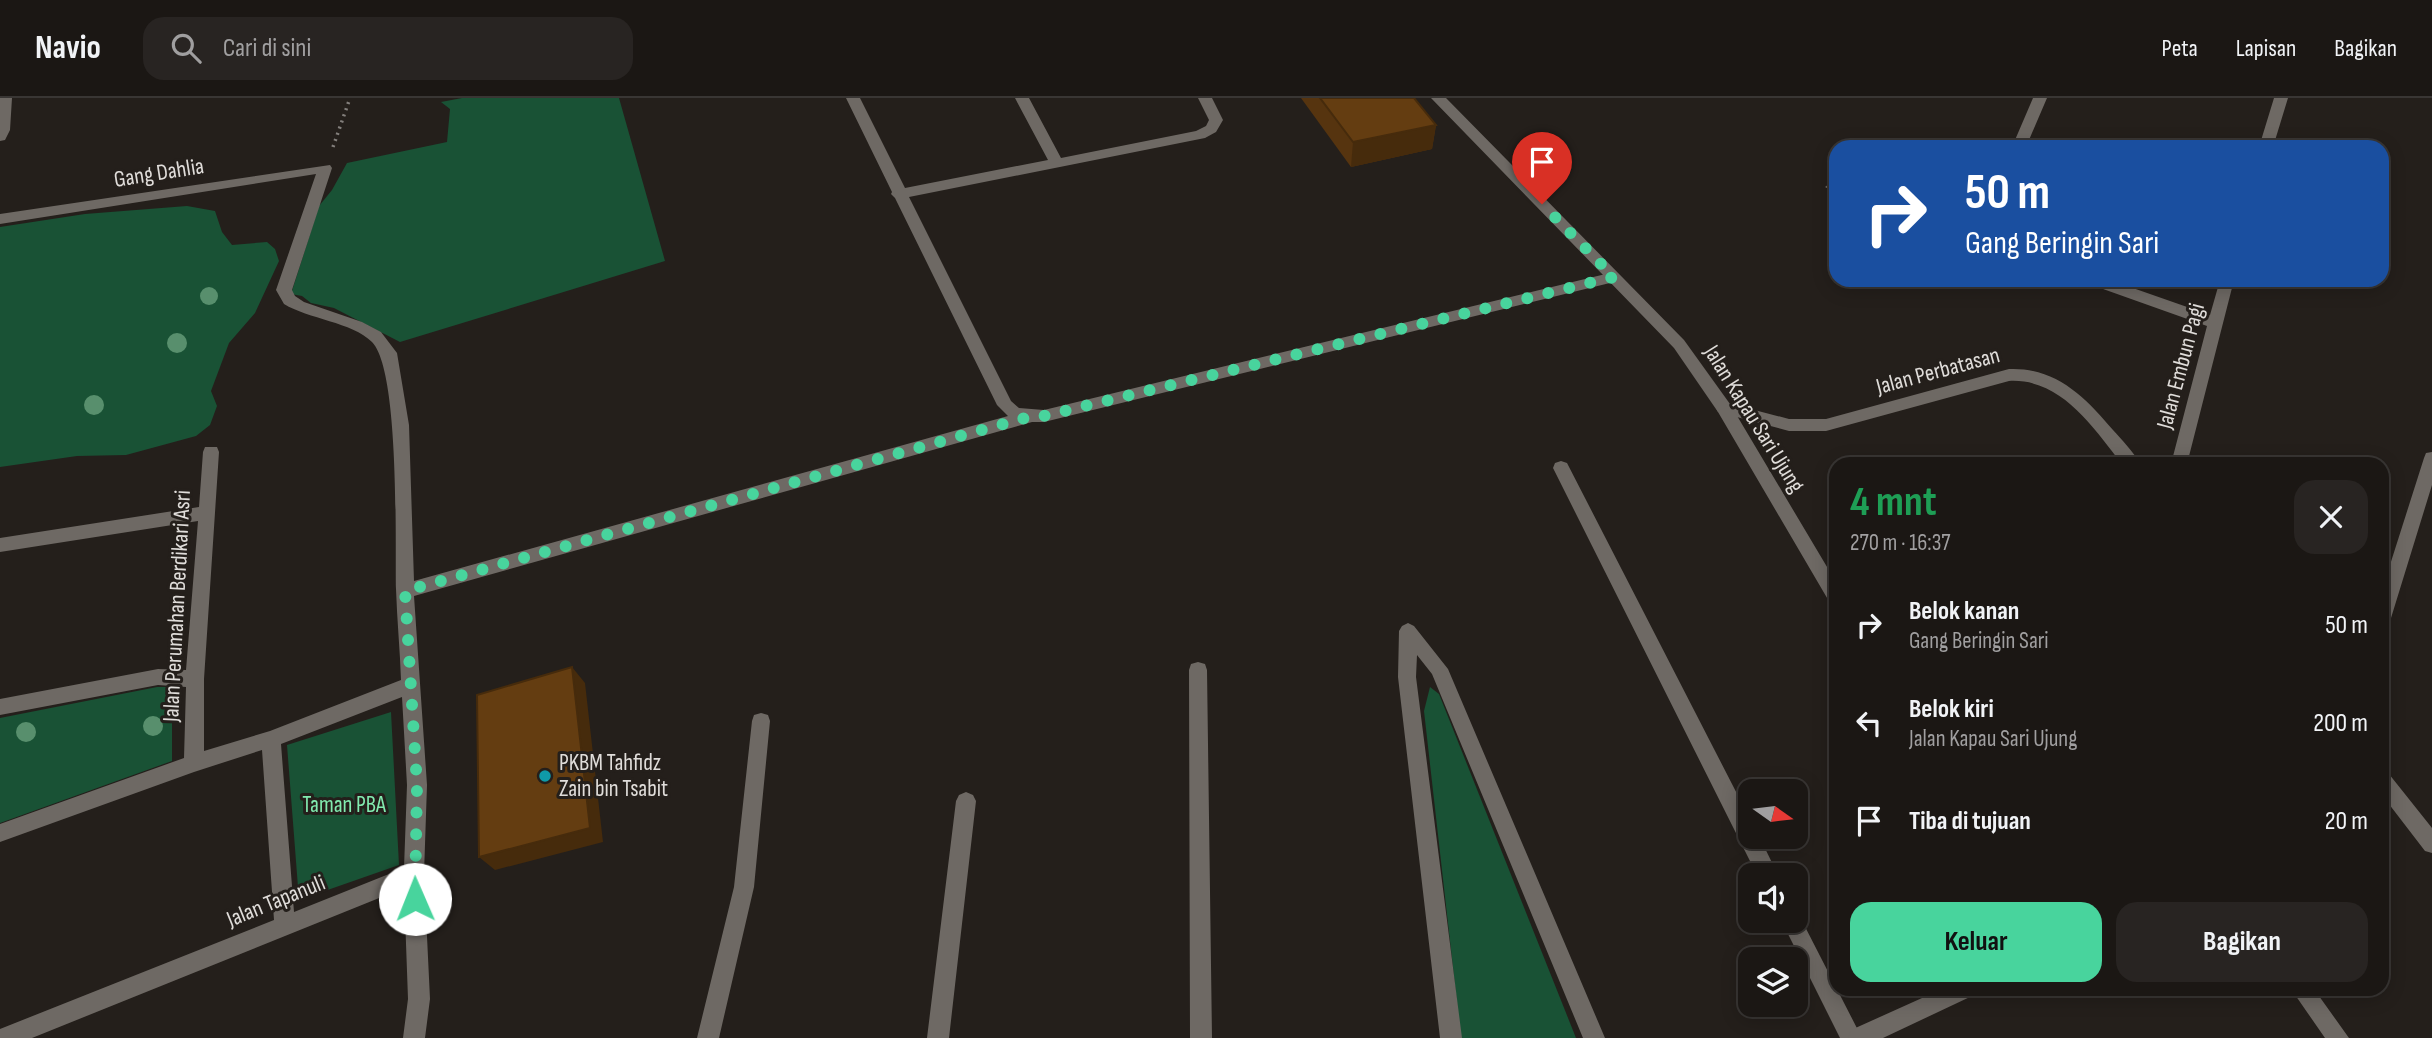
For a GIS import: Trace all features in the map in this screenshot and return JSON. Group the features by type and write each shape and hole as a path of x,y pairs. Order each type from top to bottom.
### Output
{"street":[{"path":"0,137 5,98"},
{"path":"852,98 1005,405 1015,412 1032,416 1044,416 1614,277"},
{"path":"1022,98 1056,162"},
{"path":"898,194 1206,133 1216,120 1205,98"},
{"name":"Jalan Kapau Sari Ujung","path":"1438,98 1679,344 1724,408 1829,586"},
{"path":"2022,140 2040,98"},
{"path":"2268,140 2281,98"},
{"path":"325,168 285,284 285,295 299,306 376,336 390,353 401,425 405,591 417,785 414,874 419,999 414,1038"},
{"name":"Gang Dahlia","path":"0,219 325,168"},
{"path":"2114,287 2214,323"},
{"name":"Jalan Embun Pagi","path":"2181,457 2225,287"},
{"name":"Jalan Perbatasan","path":"1724,408 1789,425 1826,425 2009,375 2032,376 2046,379 2064,390 2126,457"},
{"path":"405,591 1032,416"},
{"name":"Jalan Perumahan Berdikari Asri","path":"194,763 195,679 211,452"},
{"path":"2389,596 2432,458"},
{"path":"1560,468 1762,863"},
{"path":"0,545 206,513"},
{"path":"1451,1038 1407,677 1408,631 1439,669 1594,1038"},
{"path":"1198,670 1201,1038"},
{"path":"0,707 158,677 195,679"},
{"path":"0,833 194,763 271,739 411,685"},
{"path":"708,1038 744,887 761,721"},
{"path":"271,739 285,926"},
{"path":"2389,789 2432,844"},
{"path":"938,1038 966,802"},
{"name":"Jalan Tapanuli","path":"5,1038 414,874"},
{"path":"1798,933 1829,995"},
{"path":"1830,996 1851,1038"},
{"path":"1859,1038 1950,996"},
{"path":"2306,996 2338,1038"}],"path":[{"path":"325,168 350,98"}],"green space":[{"path":"462,98 619,98 665,261 400,342 334,308 311,303 302,296 291,294 319,206 332,190 347,163 447,142 450,109 441,102"},
{"path":"187,206 215,211 222,232 232,245 267,242 275,249 279,261 255,313 229,343 211,391 217,406 210,425 196,436 126,455 77,456 0,467 0,227 85,214"},
{"path":"167,687 172,692 172,761 0,823 0,718"},
{"path":"1430,687 1439,694 1576,1038 1461,1038 1424,711"},
{"name":"Taman PBA","path":"391,712 399,865 299,900 287,745"}],"building":[{"path":"1320,98 1414,98 1436,125 1353,142"},
{"name":"PKBM Tahfidz Zain bin Tsabit","path":"572,667 590,828 479,857 477,695"}],"place":[{"name":"PKBM Tahfidz Zain bin Tsabit","path":"545,776"}],"route":[{"path":"415,899 417,785 405,591 1032,416 1044,416 1614,277 1542,204"}]}
